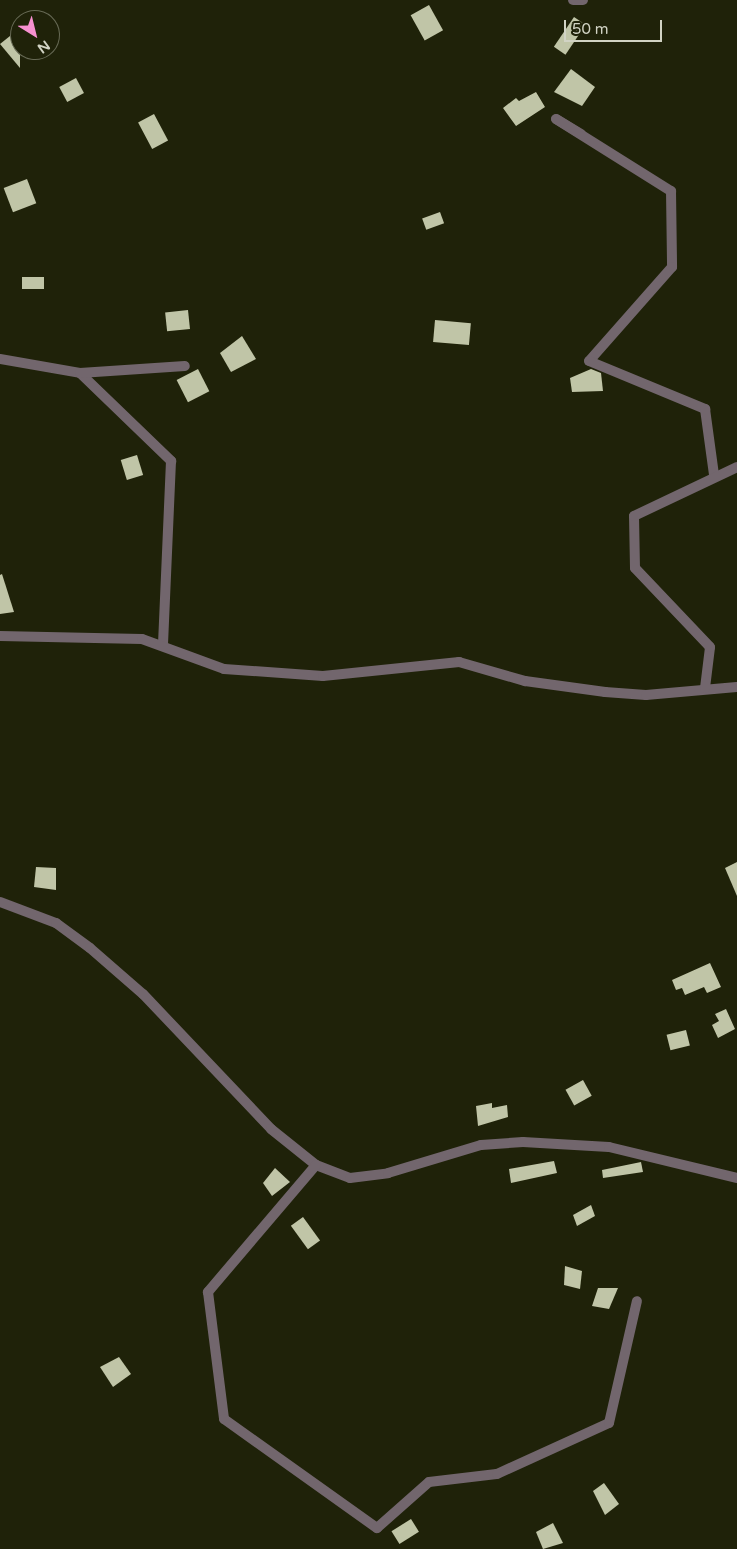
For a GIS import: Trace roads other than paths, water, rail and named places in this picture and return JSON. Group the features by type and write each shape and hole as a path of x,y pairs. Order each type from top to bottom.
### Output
{"street":[{"path":"573,0 583,0"},
{"path":"580,134 556,119 671,191 672,267 589,361 705,409 714,475"},
{"path":"0,359 80,373 185,366"},
{"path":"80,373 171,462 163,646"},
{"path":"705,688 710,647 635,568 634,516 714,475 737,467"},
{"path":"0,636 69,634 142,639 224,669 354,675 393,666 459,662 526,681 605,692 646,695 737,686"},
{"path":"0,902 56,923 90,948 143,994 270,1129 316,1165 350,1178 388,1173 481,1145 523,1142 609,1147 737,1178"},
{"path":"316,1165 208,1292 224,1419 377,1528 429,1482 497,1474 609,1423 637,1301"}]}
